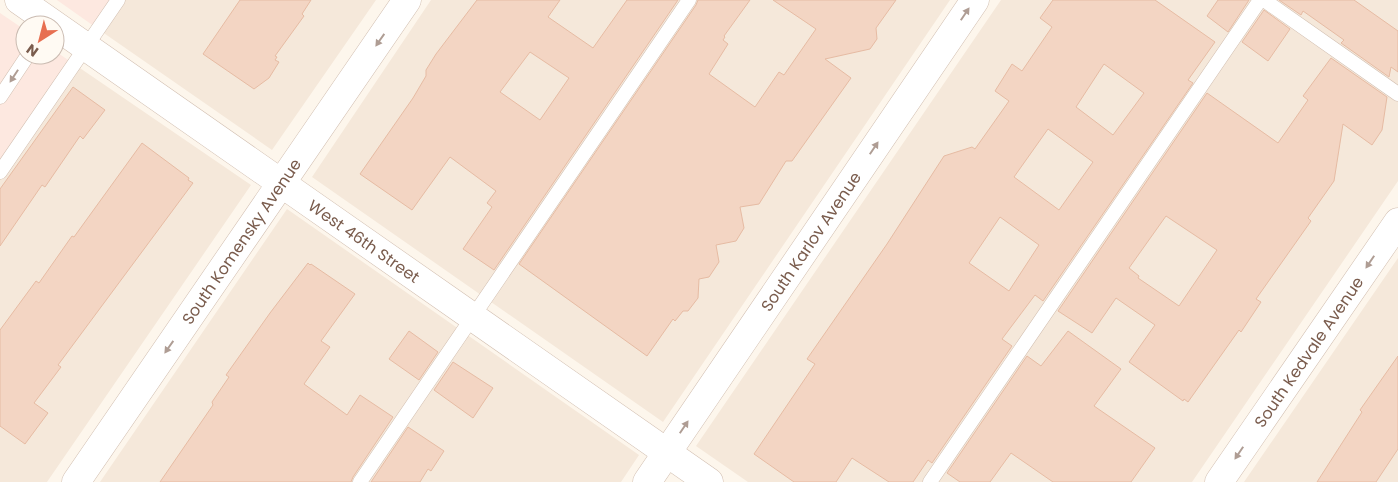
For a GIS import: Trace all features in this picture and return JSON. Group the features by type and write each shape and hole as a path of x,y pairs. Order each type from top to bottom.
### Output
{"street":[{"name":"West 46th Street","path":"19,0 38,15"},
{"name":"South Komensky Avenue","path":"76,482 407,0"},
{"name":"South Karlov Avenue","path":"647,482 975,0"},
{"name":"West 46th Street","path":"65,33 86,46 709,482"},
{"name":"South Kedvale Avenue","path":"1219,482 1398,222"}],"lane":[{"path":"0,172 118,0"},
{"path":"360,482 689,0"},
{"path":"930,482 1260,0"},
{"path":"1264,0 1398,94"},
{"path":"0,97 21,65"}],"shaded area":[{"path":"57,0 118,0 98,29"},
{"path":"118,0 376,0 272,150 98,29"},
{"path":"431,0 950,0 663,422 312,177"},
{"path":"1001,0 1398,0 1398,181 1192,482 748,482 696,446"},
{"path":"0,13 15,23 15,65 65,65 65,58 74,64 0,172"},
{"path":"74,64 251,185 47,482 0,482 0,172"},
{"path":"287,209 639,455 621,482 100,482"},
{"path":"1398,258 1398,482 1244,482"}],"building":[{"path":"240,0 311,0 302,14 304,16 275,56 277,57 275,60 279,62 269,78 254,89 203,54"},
{"path":"477,0 560,0 548,17 593,48 627,0 678,0 494,270 463,249 492,207 487,203 496,191 450,157 412,210 360,174 413,98 436,54","holes":["530,52 569,78 540,120 500,92"]},
{"path":"698,0 750,0 724,36 723,40 728,44 709,74 755,107 779,72 784,75 816,29 773,0 896,0 876,28 877,39 870,49 825,59 851,78 792,161 786,161 759,204 740,207 744,228 736,241 716,245 719,262 709,277 699,279 698,298 688,311 683,311 675,321 673,319 647,356 519,264"},
{"path":"1053,0 1155,0 1215,42 1188,80 1193,83 1043,301 1035,295 1002,339 1012,346 932,463 928,460 913,482 889,482 852,458 836,482 794,482 754,454 815,364 807,359 887,244 944,156 972,147 975,149 1009,101 995,91 1012,64 1022,71 1052,27 1040,18","holes":["1104,64 1144,93 1113,135 1076,107","1048,129 1093,162 1059,210 1014,177","1000,217 1039,245 1009,291 969,263"]},
{"path":"1218,0 1249,0 1228,32 1207,16"},
{"path":"1279,0 1354,0 1398,31 1398,72 1391,67 1389,77 1341,43 1344,40 1303,11 1301,15"},
{"path":"1264,10 1290,29 1268,61 1242,42"},
{"path":"1331,58 1387,97 1382,130 1372,145 1343,124 1334,181 1308,218 1311,221 1256,299 1261,302 1241,332 1239,330 1188,402 1184,399 1183,401 1129,362 1155,325 1116,298 1092,333 1058,311 1207,93 1278,143 1308,100 1303,96","holes":["1166,216 1217,250 1179,306 1138,278 1139,276 1129,268"]},
{"path":"73,87 105,110 83,139 80,136 45,187 42,185 0,246 0,189"},
{"path":"142,143 193,183 58,365 61,367 34,403 48,413 25,444 0,426 0,330 36,281 39,283 72,236 74,237"},
{"path":"308,263 355,294 321,341 330,347 304,384 347,415 360,395 393,417 351,482 160,482 213,405 212,402 229,377 226,375"},
{"path":"409,331 438,352 419,380 389,359"},
{"path":"1068,331 1121,369 1094,406 1155,448 1131,482 1053,482 1011,453 990,482 960,482 947,473 1027,356 1041,366"},
{"path":"1398,356 1398,449 1376,482 1317,482 1362,412 1360,410"},
{"path":"453,362 493,388 473,418 434,390"},
{"path":"408,427 444,451 431,471 428,469 420,482 371,482"}]}
